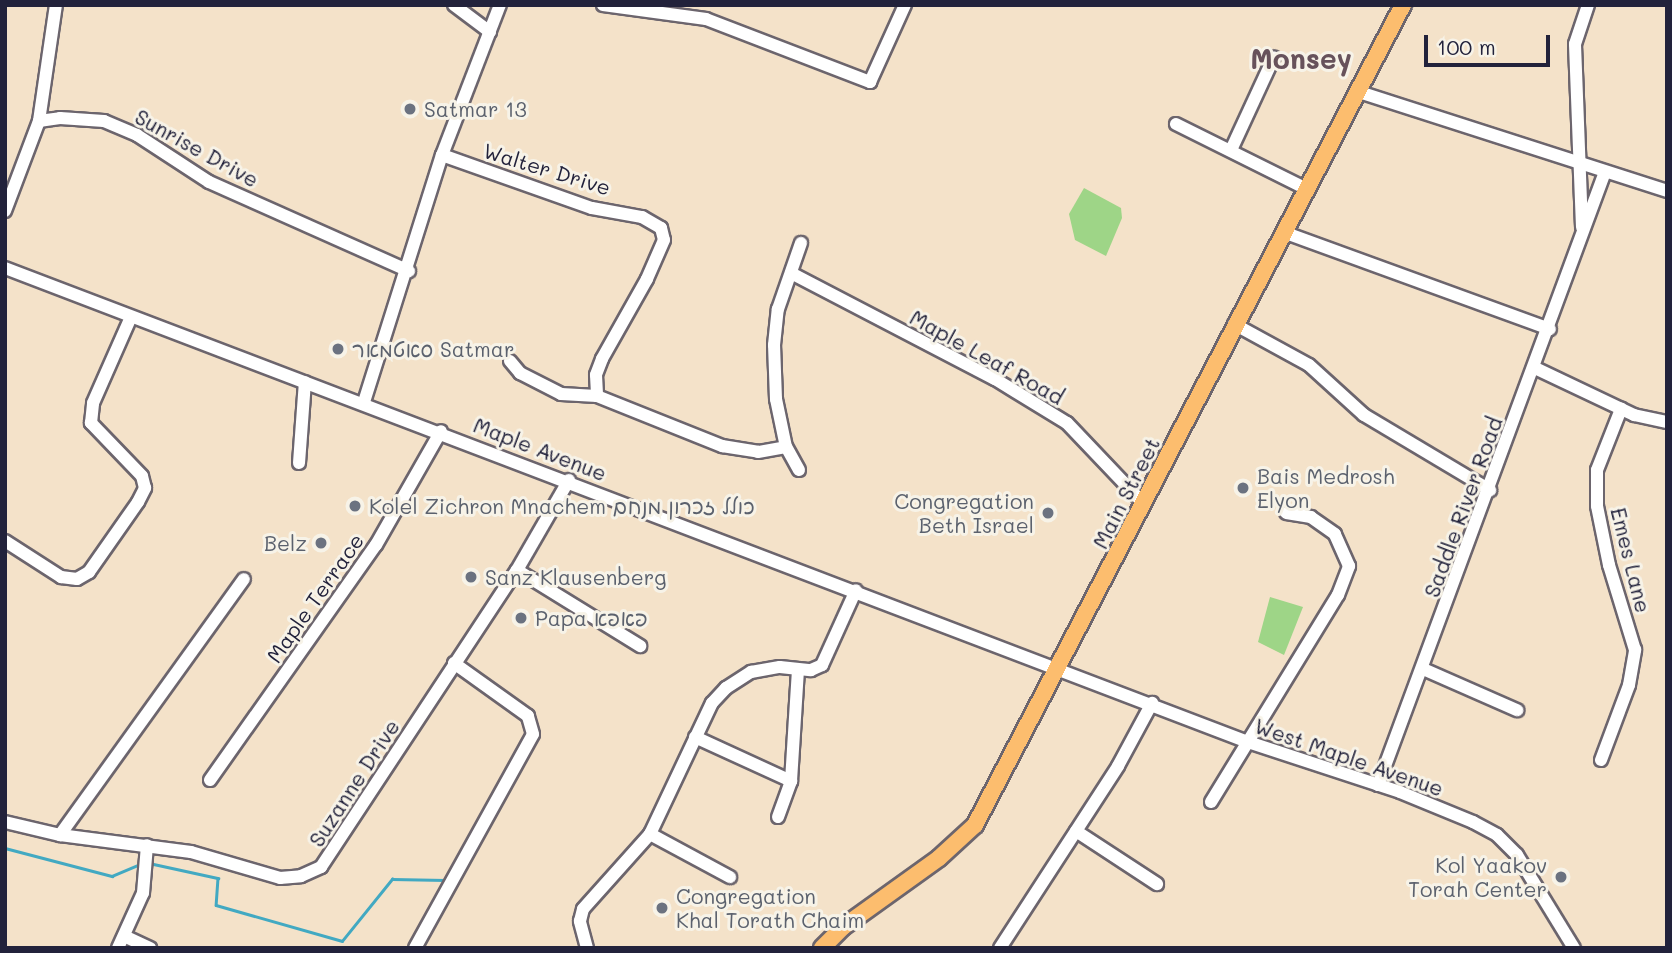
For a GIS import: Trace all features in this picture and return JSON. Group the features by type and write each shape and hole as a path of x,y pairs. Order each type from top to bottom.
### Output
{"main road":[{"name":"Main Street","path":"822,948 843,927 950,850 975,825 1060,667 1234,324 1402,5"}],"street":[{"path":"5,211 39,121 56,5"},
{"path":"454,5 490,32"},
{"path":"365,402 409,271 442,155 500,5"},
{"path":"603,5 706,19 870,82 905,5"},
{"name":"Saddle River Road","path":"1581,241 1575,44 1588,5"},
{"path":"1231,150 1274,57"},
{"path":"1356,91 1667,191"},
{"name":"Sunrise Drive","path":"39,121 60,118 104,121 137,135 209,181 409,271"},
{"path":"1176,124 1305,187"},
{"name":"Walter Drive","path":"442,155 592,208 642,217 661,228 664,240 653,266 602,359 596,375 597,396"},
{"name":"Saddle River Road","path":"1378,785 1550,329 1605,172"},
{"path":"1283,232 1550,329"},
{"path":"799,470 786,447 776,399 774,345 801,243"},
{"name":"Maple Avenue","path":"5,268 130,319 365,402 1060,667"},
{"name":"Maple Leaf Road","path":"791,273 995,379 1067,423 1144,504"},
{"path":"5,541 61,577 77,579 89,572 138,502 145,488 142,476 91,423 93,403 130,319"},
{"path":"1234,324 1309,365 1364,415 1490,490"},
{"path":"510,361 520,373 561,394 597,396 722,446 758,452 786,447"},
{"path":"1535,368 1621,409 1667,422"},
{"path":"299,463 305,382"},
{"name":"Emes Lane","path":"1601,760 1629,685 1635,650 1609,565 1597,506 1597,470 1621,409"},
{"name":"Maple Terrace","path":"210,780 376,545 441,431"},
{"name":"Suzanne Drive","path":"5,822 60,835 191,852 281,878 301,876 321,867 517,570 569,480"},
{"path":"1211,802 1245,741 1338,594 1349,566 1335,534 1311,517 1286,513"},
{"path":"517,570 640,646"},
{"path":"60,835 244,579"},
{"path":"587,948 580,921 583,909 650,834 712,703 739,678 762,669 817,669 827,660 856,590"},
{"path":"415,948 533,734 528,716 454,663"},
{"name":"West Maple Avenue","path":"1060,667 1245,741 1378,785 1497,835 1517,855 1574,948"},
{"path":"1423,669 1517,710"},
{"path":"778,817 791,781 798,670"},
{"path":"1000,948 1076,831 1152,703"},
{"path":"695,737 791,781"},
{"path":"1076,831 1157,884"},
{"path":"650,834 730,877"},
{"path":"147,845 143,893 121,942 150,948"}],"green space":[{"path":"1084,188 1121,208 1122,218 1106,256 1075,240 1069,214"},
{"path":"1270,597 1303,607 1284,655 1258,642"}],"waterway":[{"path":"5,848 112,876 142,863"},
{"path":"149,863 218,878 216,905 342,941 392,879 445,880"}],"place":[{"name":"Satmar 13","path":"410,109"},
{"name":"סאטמאר Satmar","path":"338,349"},
{"name":"Bais Medrosh Elyon","path":"1243,488"},
{"name":"Kolel Zichron Mnachem כולל זכרון מנחם","path":"355,506"},
{"name":"Congregation Beth Israel","path":"1048,513"},
{"name":"Belz","path":"321,543"},
{"name":"Sanz Klausenberg","path":"471,577"},
{"name":"Papa פאפא","path":"521,618"},
{"name":"Kol Yaakov Torah Center","path":"1561,877"},
{"name":"Congregation Khal Torath Chaim","path":"662,908"}],"district":[{"name":"Monsey","path":"1301,58"}]}
